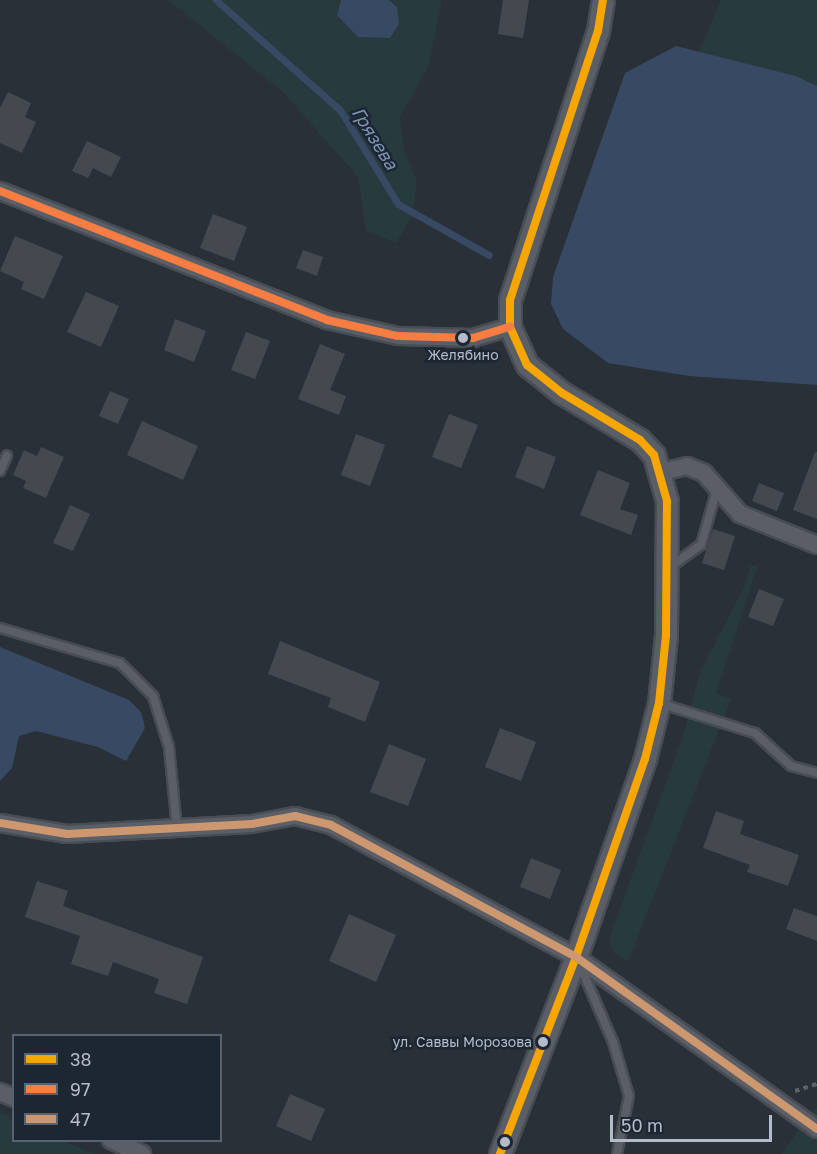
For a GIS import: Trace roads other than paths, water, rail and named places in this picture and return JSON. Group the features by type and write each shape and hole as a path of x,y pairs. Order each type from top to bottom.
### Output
{"street":[{"path":"500,1154 576,957 645,759 658,703 668,569 667,501 661,472 654,455 640,440 562,393 528,365 510,327 510,300 598,31 603,0"},
{"path":"0,191 327,320 398,336 473,338 510,327"},
{"path":"661,472 687,466 704,473 740,514 817,545"},
{"path":"0,823 67,834 252,824 295,816 331,825 576,957 817,1129"},
{"path":"115,1142 142,1154"}],"lane":[{"path":"0,471 7,454"},
{"path":"668,569 701,545 717,488"},
{"path":"0,628 120,663 153,696 169,747 177,828"},
{"path":"658,703 755,733 791,766 817,773"},
{"path":"576,957 613,1042 628,1096 617,1154"}],"water":[{"path":"341,0 389,0 397,7 399,24 390,38 358,37 337,15"},
{"path":"676,46 796,76 817,86 817,385 689,376 608,363 563,329 551,304 553,277 625,73"},
{"path":"0,647 129,700 141,712 145,728 126,761 98,747 36,731 19,736 12,768 0,781"}],"waterway":[{"name":"Грязева","path":"216,0 340,110 398,204 489,255"}],"place":[{"name":"Желябино","path":"463,338"},
{"name":"ул. Саввы Морозова","path":"543,1042"}]}
